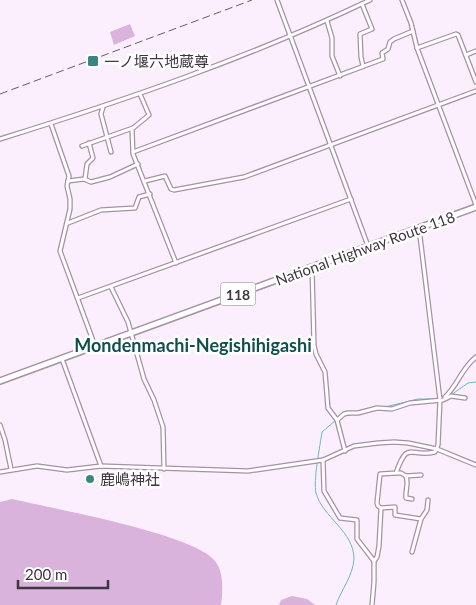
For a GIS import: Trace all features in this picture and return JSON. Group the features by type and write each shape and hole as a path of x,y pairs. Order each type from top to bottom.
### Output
{"highway":[{"name":"National Highway Route 118","path":"0,381 476,206"}],"street":[{"path":"277,0 368,246"},
{"path":"0,139 140,94 291,36 370,0"},
{"path":"402,0 417,48 476,206"},
{"path":"362,4 372,29 360,34 361,57 364,66"},
{"path":"327,20 332,38 332,56 340,76"},
{"path":"133,152 383,59 382,53 388,49 390,42 413,31"},
{"path":"417,48 456,34 458,35 476,82"},
{"path":"466,55 476,51"},
{"path":"145,181 165,176 171,189 174,190 244,177 476,91"},
{"path":"82,146 133,128 149,115 140,94"},
{"path":"103,107 101,114 111,152"},
{"path":"51,124 68,172 67,186 71,204 60,251 95,346"},
{"path":"133,128 133,152 176,263"},
{"path":"85,179 87,164 93,158 89,143"},
{"path":"68,181 85,179 91,182 110,178 138,164"},
{"path":"67,223 102,210 134,208 139,197 150,194"},
{"path":"78,298 351,199"},
{"path":"419,228 441,400 437,449"},
{"path":"312,267 314,345 316,354 325,372 328,408 337,420 345,451"},
{"path":"111,287 131,333 144,379 154,400 163,427 164,469"},
{"path":"441,400 451,391 465,367 476,357"},
{"path":"62,358 101,466"},
{"path":"337,420 344,414 358,413 377,408 392,410 410,403 441,400 451,396 465,398"},
{"path":"0,426 11,469"},
{"path":"0,472 37,466 67,470 101,466 248,471 324,460 354,446 378,442 408,443 437,449 476,465"},
{"path":"396,473 401,458 407,453 414,451 431,453 437,449"},
{"path":"324,460 324,491 340,518 357,520 357,539 374,561"},
{"path":"372,605 374,561 377,557 379,546 381,508 377,503 380,474 421,475"},
{"path":"406,476 408,483 405,493 406,498 412,498"},
{"path":"412,552 428,500"},
{"path":"381,508 395,507 395,515 421,519"}],"shaded area":[{"path":"130,24 135,36 114,45 110,32"},
{"path":"12,499 120,523 180,541 202,551 215,561 220,571 221,605 0,605 0,502"},
{"path":"292,596 307,599 315,605 279,605 281,600"}],"waterway":[{"path":"451,395 468,383 476,382"},
{"path":"385,407 418,399 438,399"},
{"path":"344,416 355,414"},
{"path":"336,420 322,432 315,488 320,502 344,532 353,549 353,565 336,605"}],"railway":[{"path":"0,94 252,0"}],"place":[{"name":"一ノ堰六地蔵尊","path":"93,61"},
{"name":"鹿嶋神社","path":"90,479"}],"district":[{"name":"Mondenmachi-Negishihigashi","path":"193,345"}]}
